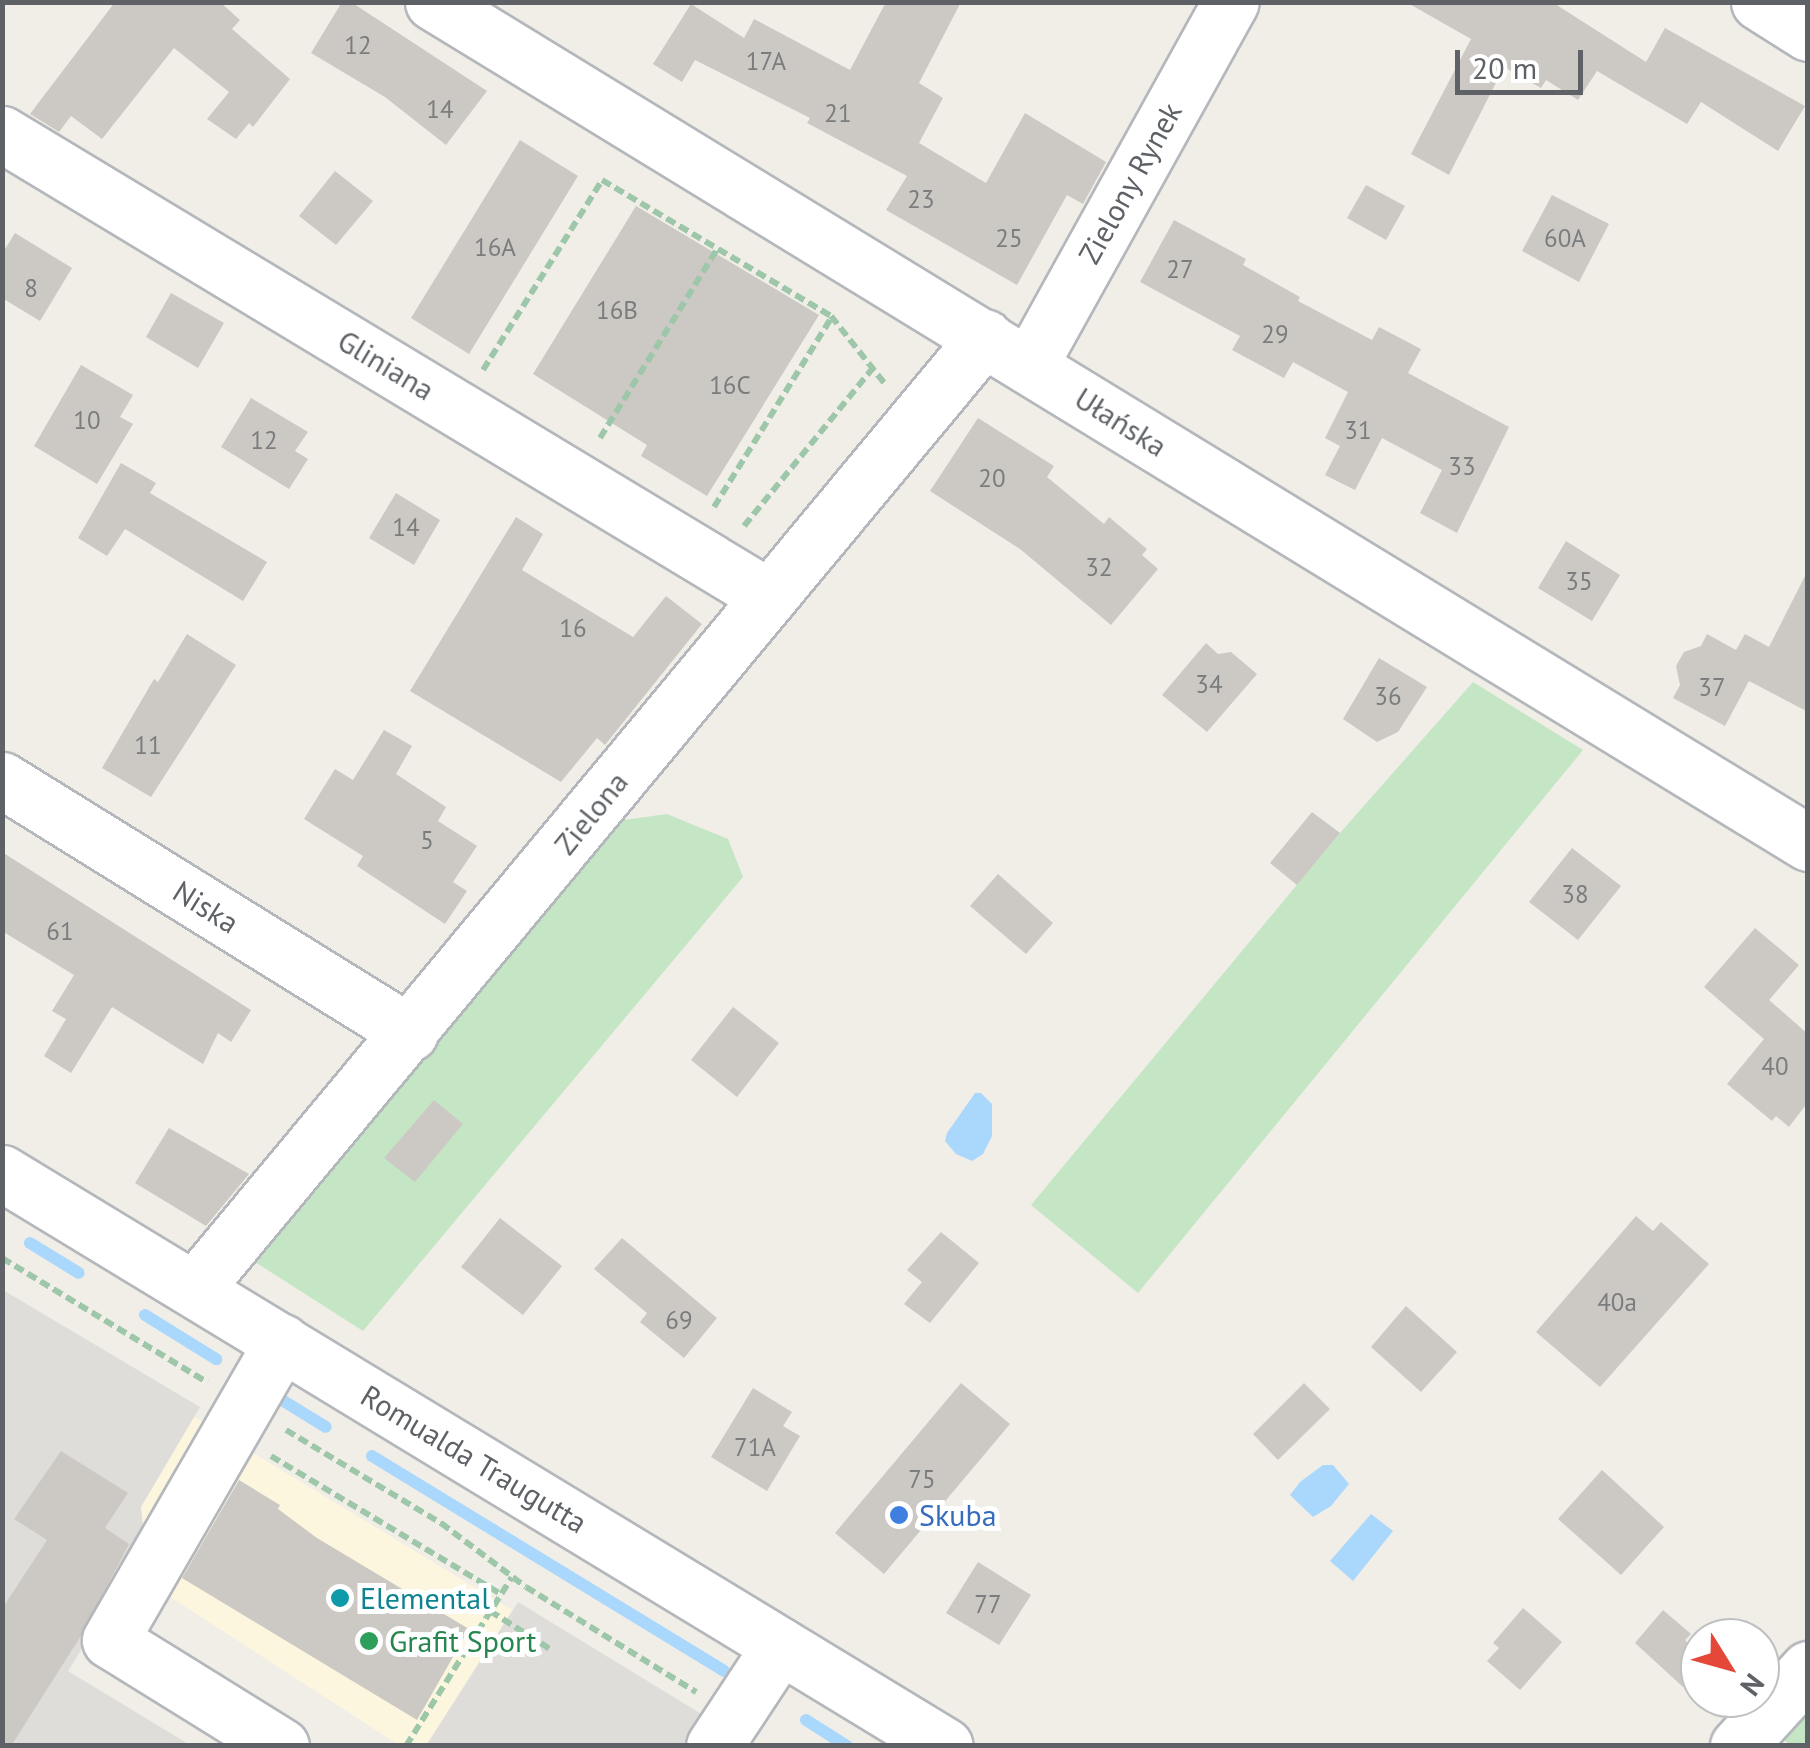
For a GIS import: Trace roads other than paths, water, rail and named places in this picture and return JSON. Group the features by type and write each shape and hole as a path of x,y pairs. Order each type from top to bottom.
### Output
{"street":[{"name":"Ułańska","path":"433,2 1808,843"},
{"name":"Zielony Rynek","path":"1008,351 1230,2"},
{"path":"1759,2 1808,33"},
{"name":"Gliniana","path":"2,134 769,597"},
{"name":"Zielona","path":"195,1288 913,422 1008,351"},
{"name":"Niska","path":"2,780 410,1033"},
{"name":"Romualda Traugutta","path":"2,1173 944,1746"},
{"path":"281,1746 110,1640 282,1342"},
{"path":"724,1730 780,1646"},
{"path":"1738,1746 1808,1669"}],"water":[{"path":"975,1093 981,1093 992,1104 992,1136 983,1154 972,1161 956,1154 945,1141"},
{"path":"1323,1465 1333,1465 1349,1484 1331,1506 1313,1517 1290,1495"},
{"path":"1371,1514 1393,1531 1353,1581 1330,1561"}],"waterway":[{"path":"30,1243 79,1273"},
{"path":"145,1315 216,1359"},
{"path":"277,1397 326,1427"},
{"path":"372,1456 724,1671"},
{"path":"806,1720 847,1746"}],"place":[{"name":"Skuba","path":"899,1515"},
{"name":"Elemental","path":"340,1598"},
{"name":"Grafit Sport","path":"369,1641"}]}
